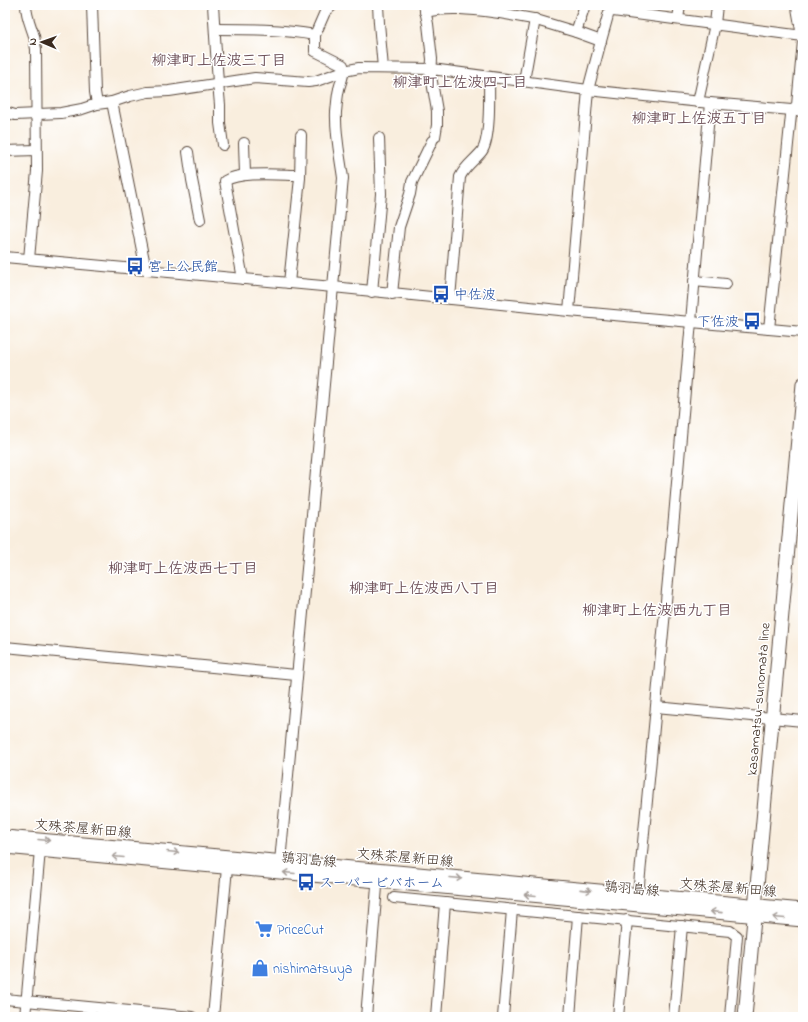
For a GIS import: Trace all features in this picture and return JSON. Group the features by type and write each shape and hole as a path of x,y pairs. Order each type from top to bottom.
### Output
{"main road":[{"path":"798,5 803,34"},
{"name":"kasamatsu-sunomata line","path":"745,1017 803,384"},
{"name":"文殊茶屋新田線","path":"5,837 280,862 378,876 638,895 755,911 803,910"},
{"name":"鶉羽島線","path":"5,847 227,868 378,876 638,904 755,911"},
{"path":"755,911 803,920"}],"street":[{"path":"26,5 29,22 35,38 36,49 37,171 29,260"},
{"path":"92,5 95,92 97,104"},
{"path":"213,5 220,123 223,145"},
{"path":"280,862 342,178 336,132 336,111 339,88 344,71 343,65 315,51 315,36 325,12 333,5"},
{"path":"378,5 378,23 383,68"},
{"path":"576,32 585,5"},
{"path":"678,19 680,5"},
{"path":"698,102 715,24 717,5"},
{"path":"392,294 399,227 410,194 412,182 434,139 437,125 437,111 431,76 432,59 425,8 435,10 501,9 601,41"},
{"path":"568,311 588,90 610,12 613,11 803,34"},
{"path":"524,81 535,19"},
{"path":"215,29 259,29 302,33 315,36"},
{"path":"798,111 797,105 803,41"},
{"path":"5,112 15,115 61,113 82,109 97,104 112,102 148,92 169,91 255,78 316,81 344,71 359,68 432,69 588,90 798,111"},
{"path":"450,300 460,177 463,171 482,150 485,144 489,111 489,77"},
{"path":"112,102 146,270"},
{"path":"638,895 710,103"},
{"path":"769,329 791,115 798,111"},
{"path":"289,284 300,175 301,135"},
{"path":"372,292 381,194 379,138"},
{"path":"244,143 245,174"},
{"path":"5,151 36,150"},
{"path":"188,152 200,220"},
{"path":"243,279 225,181 245,174 300,175"},
{"path":"5,257 803,332"},
{"path":"694,281 726,284"},
{"path":"5,647 296,675"},
{"path":"656,707 803,720"},
{"path":"25,1017 40,850"},
{"path":"212,1017 227,868"},
{"path":"366,1017 378,876"},
{"path":"394,898 730,931 737,936 730,1017"},
{"path":"436,1017 446,903"},
{"path":"503,1017 512,910"},
{"path":"570,1017 578,916"},
{"path":"618,1017 627,920"},
{"path":"674,1017 682,926"},
{"path":"5,999 26,1000 143,1015 192,1017"}],"place":[{"name":"宮上公民館","path":"135,266"},
{"name":"中佐波","path":"441,294"},
{"name":"下佐波","path":"752,321"},
{"name":"スーパービバホーム","path":"306,882"},
{"name":"PriceCut","path":"264,929"},
{"name":"nishimatsuya","path":"260,968"}],"district":[{"name":"柳津町上佐波三丁目","path":"219,60"},
{"name":"柳津町上佐波四丁目","path":"460,82"},
{"name":"柳津町上佐波五丁目","path":"699,118"},
{"name":"柳津町上佐波西七丁目","path":"183,568"},
{"name":"柳津町上佐波西八丁目","path":"424,588"},
{"name":"柳津町上佐波西九丁目","path":"657,610"}]}
